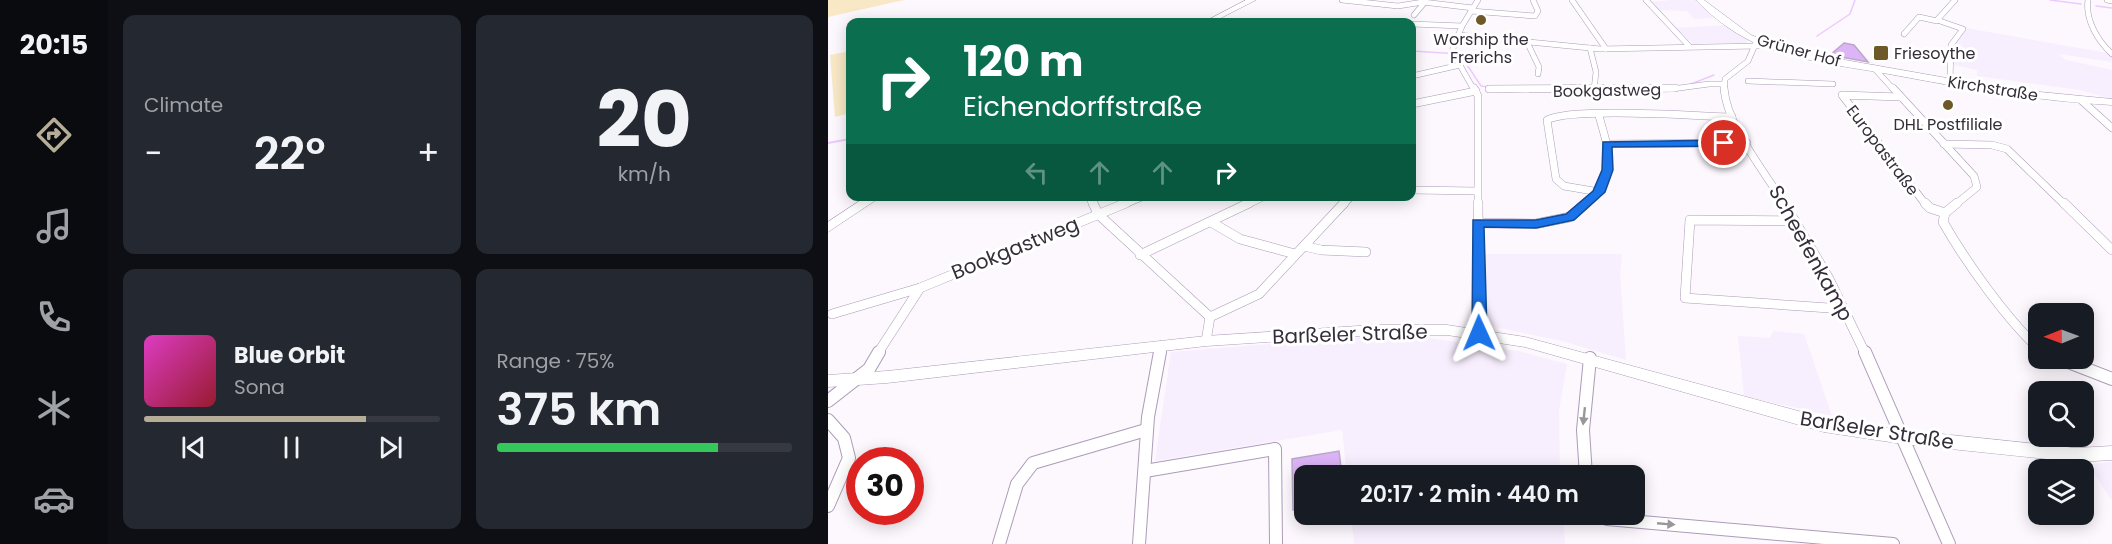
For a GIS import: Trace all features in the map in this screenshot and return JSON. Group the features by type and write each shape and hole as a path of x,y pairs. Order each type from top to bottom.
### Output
{"street":[{"path":"1216,18 1252,0"},
{"path":"1342,0 1398,6 1421,1 1535,16 1538,11 1533,0"},
{"path":"1478,0 1462,26 1452,53 1476,91 1478,106 1479,333"},
{"path":"1572,0 1606,49"},
{"path":"1646,0 1689,46"},
{"name":"Grüner Hof","path":"1700,0 1758,43 1874,69"},
{"path":"1937,21 1955,0"},
{"path":"2088,0 2087,11 2100,43 2112,54"},
{"path":"2107,0 2112,1"},
{"path":"1414,15 1421,1"},
{"path":"1904,34 1919,17 1963,29 1951,45 1950,82"},
{"path":"1416,24 1462,26"},
{"path":"1458,35 1606,49 1758,43"},
{"path":"1527,42 1539,67 1538,74"},
{"path":"1724,84 1731,73 1748,62 1758,43"},
{"path":"1590,48 1596,72 1594,91"},
{"path":"1416,75 1460,66"},
{"path":"1874,69 1875,73 1891,86 1968,168 1978,183 1974,191 1945,213 1943,222 1954,241 2028,339"},
{"name":"Kirchstraße","path":"1874,69 2082,101 2112,102"},
{"path":"1886,71 1891,86"},
{"path":"1840,80 1833,84 1842,95"},
{"name":"Europastraße","path":"1748,81 1833,84"},
{"name":"Bookgastweg","path":"1489,89 1594,91 1678,89 1705,83 1724,84"},
{"name":"Scheefenkamp","path":"1724,84 1724,94 1732,117 1795,221 1844,309 1949,544"},
{"path":"1416,104 1476,91"},
{"name":"Europastraße","path":"1842,95 1900,97"},
{"name":"Europastraße","path":"1842,95 1922,201 1930,208 1945,213"},
{"path":"2082,101 2112,128"},
{"path":"1599,192 1564,186 1556,179 1547,120 1556,115 1732,117"},
{"path":"1478,223 1536,224 1570,217 1599,192 1608,170 1606,144 1599,116"},
{"path":"1606,144 1747,143"},
{"path":"1944,144 1992,145 2007,149 2112,250"},
{"path":"1416,190 1477,191"},
{"path":"828,228 868,201"},
{"path":"1092,201 1098,214 1140,255 1210,316"},
{"name":"Bookgastweg","path":"832,314 920,288 1131,201"},
{"path":"1140,255 1255,201"},
{"path":"1210,316 1259,294 1346,201"},
{"path":"1795,221 1690,220 1686,298 1844,309"},
{"path":"1211,222 1231,235 1295,254"},
{"path":"1304,246 1321,250 1366,252"},
{"path":"828,401 858,380 869,369 893,327 920,288"},
{"path":"1206,341 1210,316"},
{"name":"Barßeler Straße","path":"828,381 858,380 1206,341 1374,330 1436,330 1479,333 1525,342 1590,358 1813,422 1903,437 2076,455 2112,453"},
{"path":"1139,544 1146,430 1162,345"},
{"path":"1585,465 1583,430 1590,358"},
{"path":"2086,369 2112,379"},
{"path":"828,420 844,438 849,458 828,506"},
{"path":"999,544 1017,484 1033,463 1146,430"},
{"path":"1145,471 1275,449 1276,544"},
{"path":"1645,522 1893,544"}],"shaded area":[{"path":"828,0 904,0 828,17"},
{"path":"1694,0 1716,18 1694,19 1687,11 1659,10 1650,2"},
{"path":"1727,25 1749,39 1745,44 1694,44 1675,28"},
{"path":"1966,28 2107,53 2112,57 2112,62 2059,54 2066,60 2112,70 2112,99 2080,90 1977,76 1977,70 1954,65 1954,45"},
{"path":"846,52 846,114 835,117 830,55"},
{"path":"1484,254 1622,254 1620,275 1626,360 1562,341 1486,325"},
{"path":"1773,331 1804,334 1832,416 1744,396 1738,336 1770,338"},
{"path":"1408,335 1518,351 1567,364 1559,410 1560,465 1346,465 1342,430 1155,461 1171,352 1367,336"},
{"path":"2112,462 2112,501 2094,473 2094,464"},
{"path":"1352,525 1564,525 1565,544 1354,544"}],"building":[{"path":"1844,43 1854,45 1868,62 1830,55"},
{"path":"1339,451 1341,465 1294,465 1293,510 1292,459"}],"waterway":[{"path":"1817,36 1850,14 1855,0"},
{"path":"2050,0 2081,4"},
{"path":"2096,6 2112,8"},
{"path":"1416,51 1460,54 1481,86 1488,87"},
{"path":"1691,84 1714,75"},
{"path":"828,143 846,140"}],"place":[{"name":"Worship the Frerichs","path":"1481,20"},
{"name":"Friesoythe","path":"1881,53"},
{"name":"DHL Postfiliale","path":"1948,105"}],"route":[{"path":"1479,333 1478,223 1536,224 1570,217 1599,192 1608,170 1606,144 1724,143"}]}
